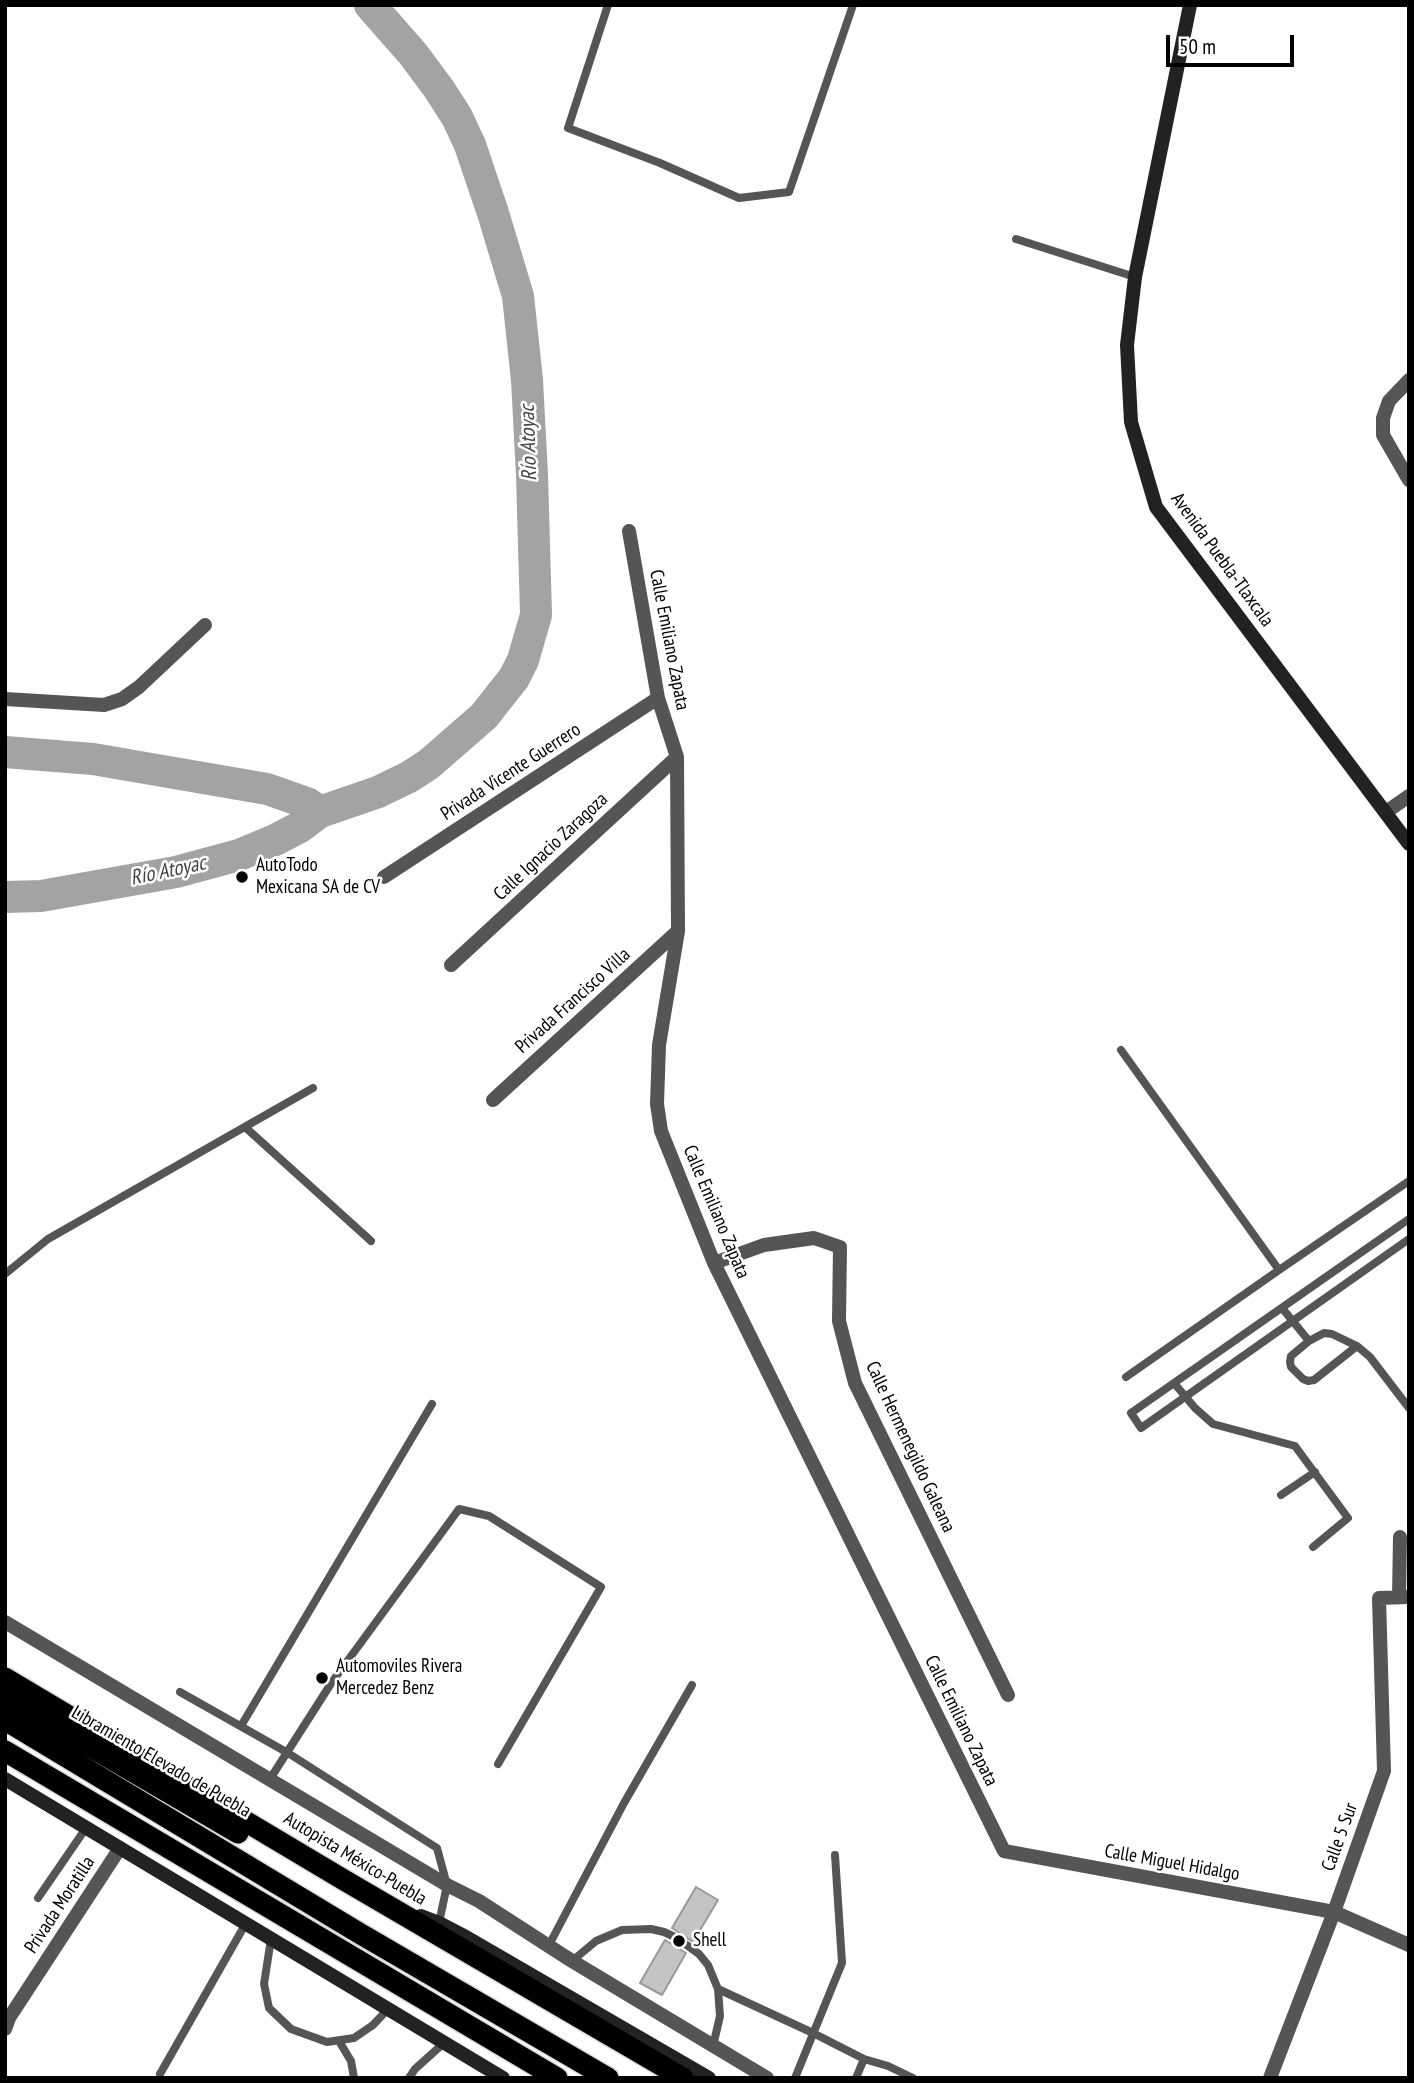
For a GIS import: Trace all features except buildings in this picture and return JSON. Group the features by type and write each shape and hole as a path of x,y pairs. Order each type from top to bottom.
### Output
{"highway":[{"name":"Autopista México-Puebla","path":"5,1678 683,2078"},
{"name":"Libramiento Elevado de Puebla","path":"5,1697 657,2078"},
{"path":"5,1720 359,1933 608,2078"},
{"path":"5,1751 557,2078"}],"street":[{"name":"Avenida Puebla-Tlaxcala","path":"1189,5 1135,277 1126,345 1131,422 1156,507 1409,844"},
{"path":"1409,380 1389,401 1383,418 1383,435 1409,480"},
{"name":"Calle Emiliano Zapata","path":"629,531 658,698 677,757 678,931 659,1045 657,1104 661,1130 714,1263 1004,1851"},
{"path":"5,699 104,705 122,699 139,687 205,625"},
{"name":"Privada Vicente Guerrero","path":"384,877 658,698"},
{"name":"Calle Ignacio Zaragoza","path":"451,965 677,757"},
{"path":"1386,812 1409,796"},
{"name":"Privada Francisco Villa","path":"493,1100 678,931"},
{"name":"Calle Hermenegildo Galeana","path":"714,1263 764,1245 814,1238 840,1247 839,1321 855,1383 1008,1695"},
{"path":"1400,1538 1404,1597"},
{"name":"Calle 5 Sur","path":"1270,2078 1334,1912 1384,1771 1379,1598 1404,1597"},
{"path":"5,1622 447,1885 479,1901 572,1961 767,2078"},
{"path":"5,1779 445,2042 482,2073 503,2078"},
{"name":"Privada Moratilla","path":"6,2022 120,1848"},
{"name":"Calle Miguel Hidalgo","path":"1004,1851 1334,1912 1409,1945"},
{"path":"387,1905 439,1923 709,2078"}],"lane":[{"path":"608,5 568,128 660,163 739,198 789,192 852,5"},
{"path":"1016,239 1135,277"},
{"path":"1121,1050 1279,1270"},
{"path":"5,1274 48,1239 313,1088"},
{"path":"245,1127 371,1241"},
{"path":"1126,1377 1409,1181"},
{"path":"1409,1219 1131,1413 1141,1428 1409,1239"},
{"path":"1282,1308 1309,1341"},
{"path":"1357,1346 1314,1380 1303,1379 1290,1362 1291,1356 1309,1341 1324,1333 1332,1334 1357,1346 1370,1357 1409,1408"},
{"path":"1174,1383 1213,1424 1295,1446 1349,1518 1313,1547"},
{"path":"241,1726 432,1404"},
{"path":"1281,1495 1315,1472"},
{"path":"270,1779 331,1682 459,1509 489,1516 601,1587 498,1764"},
{"path":"549,1945 624,1803 692,1685"},
{"path":"180,1692 288,1753 437,1848 447,1885 439,1923"},
{"path":"38,1898 86,1828"},
{"path":"795,2078 842,1963 835,1855"},
{"path":"160,2074 246,1923"},
{"path":"572,1961 609,1934 636,1928 664,1932 690,1945 708,1965 718,1989 720,2015 713,2046"},
{"path":"271,1939 264,1984 269,2008 291,2029 327,2042 354,2038 373,2025 389,2008"},
{"path":"718,1989 864,2059 888,2066 913,2078"},
{"path":"339,2040 351,2061 354,2078"},
{"path":"409,2078 415,2069 445,2042"},
{"path":"856,2078 864,2059"}],"waterway":[{"name":"Río Atoyac","path":"5,897 41,896 176,872 239,855 275,840 300,827 320,812 378,792 429,764 484,716 514,678 523,660 536,615 527,380 518,296 470,145 457,117 413,54 370,5"},
{"name":"Río Atoyac","path":"5,752 93,759 267,789 307,803 320,812"}],"place":[{"name":"AutoTodo Mexicana SA de CV","path":"242,877"},
{"name":"Automoviles Rivera Mercedez Benz","path":"322,1678"},
{"name":"Shell","path":"679,1941"}]}
